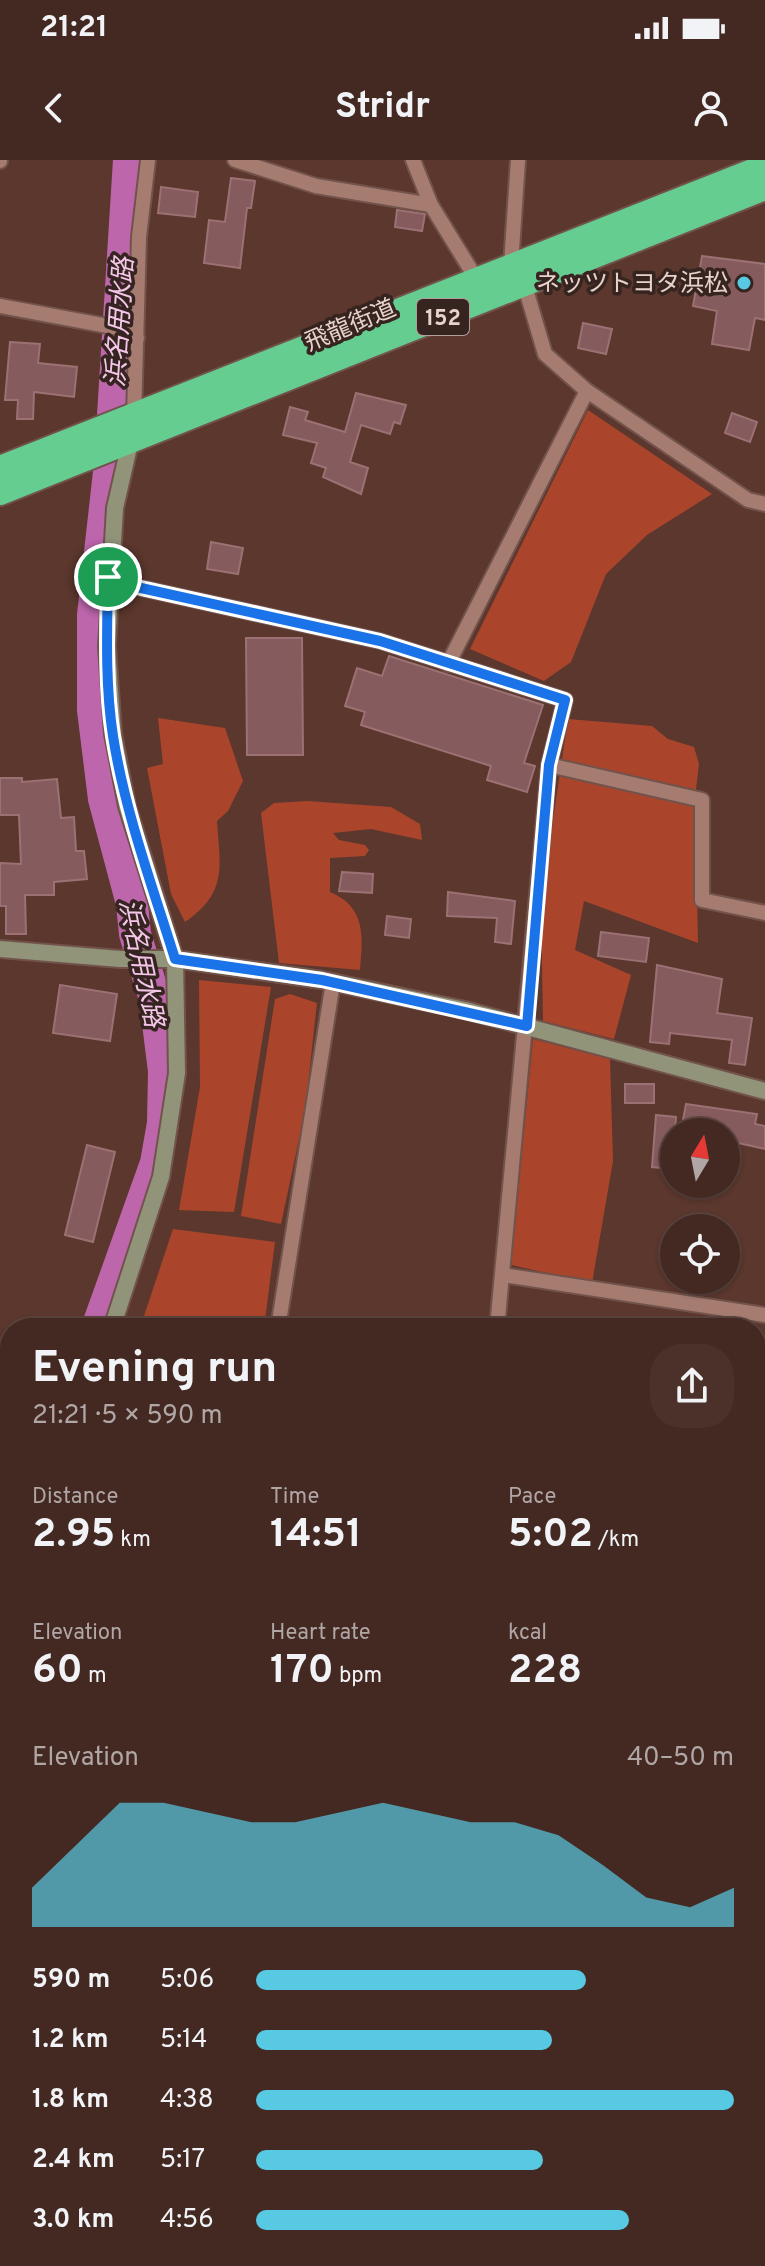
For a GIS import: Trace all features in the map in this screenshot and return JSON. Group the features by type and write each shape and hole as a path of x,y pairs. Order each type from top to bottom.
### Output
{"highway":[{"name":"飛龍街道","path":"0,468 88,434 127,432 518,274 765,166"},
{"name":"飛龍街道","path":"0,493 80,462 127,432 477,280 518,274 765,188"}],"street":[{"path":"115,1318 161,1177 174,1113 175,959 127,806 113,734 107,646 108,577 127,432 139,237 148,160"},
{"path":"235,160 316,186 431,205"},
{"path":"413,160 431,205 477,280"},
{"path":"518,160 518,274 545,354 587,391 748,500 765,504"},
{"path":"0,306 133,334"},
{"path":"448,664 587,391"},
{"path":"108,577 141,588 380,641 565,700 549,765 498,1318"},
{"path":"549,765 702,800 702,900 765,913"},
{"path":"0,949 120,959 175,959 333,982 527,1026 765,1091"},
{"path":"280,1318 333,982"},
{"path":"503,1275 765,1315"}],"shaded area":[{"path":"588,410 712,494 647,535 606,574 571,662 544,681 470,649"},
{"path":"158,718 225,728 243,781 228,811 217,821 220,865 215,889 199,911 185,922 171,894 147,768 163,764"},
{"path":"568,719 652,726 668,739 694,747 699,764 695,798 698,943 584,901 575,950 631,975 614,1039 543,1021 541,900"},
{"path":"307,801 391,807 420,824 422,840 371,829 333,833 339,840 365,845 369,850 365,856 330,858 330,892 350,906 360,924 360,970 279,963 261,813 274,803"},
{"path":"199,980 271,987 234,1212 179,1210 200,1087"},
{"path":"290,994 317,1003 305,1111 281,1224 241,1216 275,999"},
{"path":"533,1039 610,1059 613,1161 592,1283 511,1265"},
{"path":"173,1229 275,1242 265,1318 143,1318"}],"building":[{"path":"231,178 255,181 251,208 247,208 240,268 204,263 209,220 225,222"},
{"path":"161,187 198,192 195,217 158,213"},
{"path":"397,210 425,214 422,231 395,227"},
{"path":"702,256 765,264 765,320 755,318 749,350 712,344 717,311 693,306"},
{"path":"583,323 612,329 606,354 578,348"},
{"path":"10,342 40,344 38,363 77,367 74,397 34,392 33,419 17,419 18,400 5,400"},
{"path":"356,393 406,405 400,424 394,422 390,434 361,425 350,462 368,468 361,494 323,477 326,468 311,463 317,443 283,435 290,407 308,412 305,420 345,432"},
{"path":"732,413 757,422 750,442 725,433"},
{"path":"211,542 243,548 238,574 207,569"},
{"path":"246,638 302,638 303,755 247,755"},
{"path":"389,656 543,705 524,763 535,766 527,792 487,780 491,766 361,725 365,712 345,706 357,668 382,676"},
{"path":"0,778 22,778 22,782 57,779 61,818 74,817 76,851 84,851 87,879 54,882 54,895 25,895 26,934 6,934 6,906 0,906 0,863 21,864 19,815 0,815"},
{"path":"342,872 373,874 372,893 339,891"},
{"path":"448,892 515,901 511,944 495,942 497,918 447,916"},
{"path":"387,916 411,919 409,938 385,935"},
{"path":"601,932 649,938 646,962 598,956"},
{"path":"657,965 722,979 717,1013 752,1018 745,1065 729,1063 732,1040 670,1033 669,1044 650,1042"},
{"path":"60,985 117,994 110,1041 53,1033"},
{"path":"625,1084 654,1084 654,1103 625,1103"},
{"path":"686,1104 757,1114 755,1124 765,1126 765,1149 740,1143 740,1118 683,1118"},
{"path":"656,1115 676,1117 660,1118 660,1168 652,1167"},
{"path":"87,1145 115,1152 93,1242 65,1235"}],"waterway":[{"name":"浜名用水路","path":"101,1318 156,1163 163,1123 164,1071 155,999 135,934 132,904 104,799 93,710 93,615 110,463 129,160"}],"place":[{"name":"ネッツトヨタ浜松","path":"744,283"}],"route":[{"path":"108,577 141,588 380,641 565,700 549,765 527,1026 322,980 175,959 127,806 113,734 107,646 108,577"}]}
